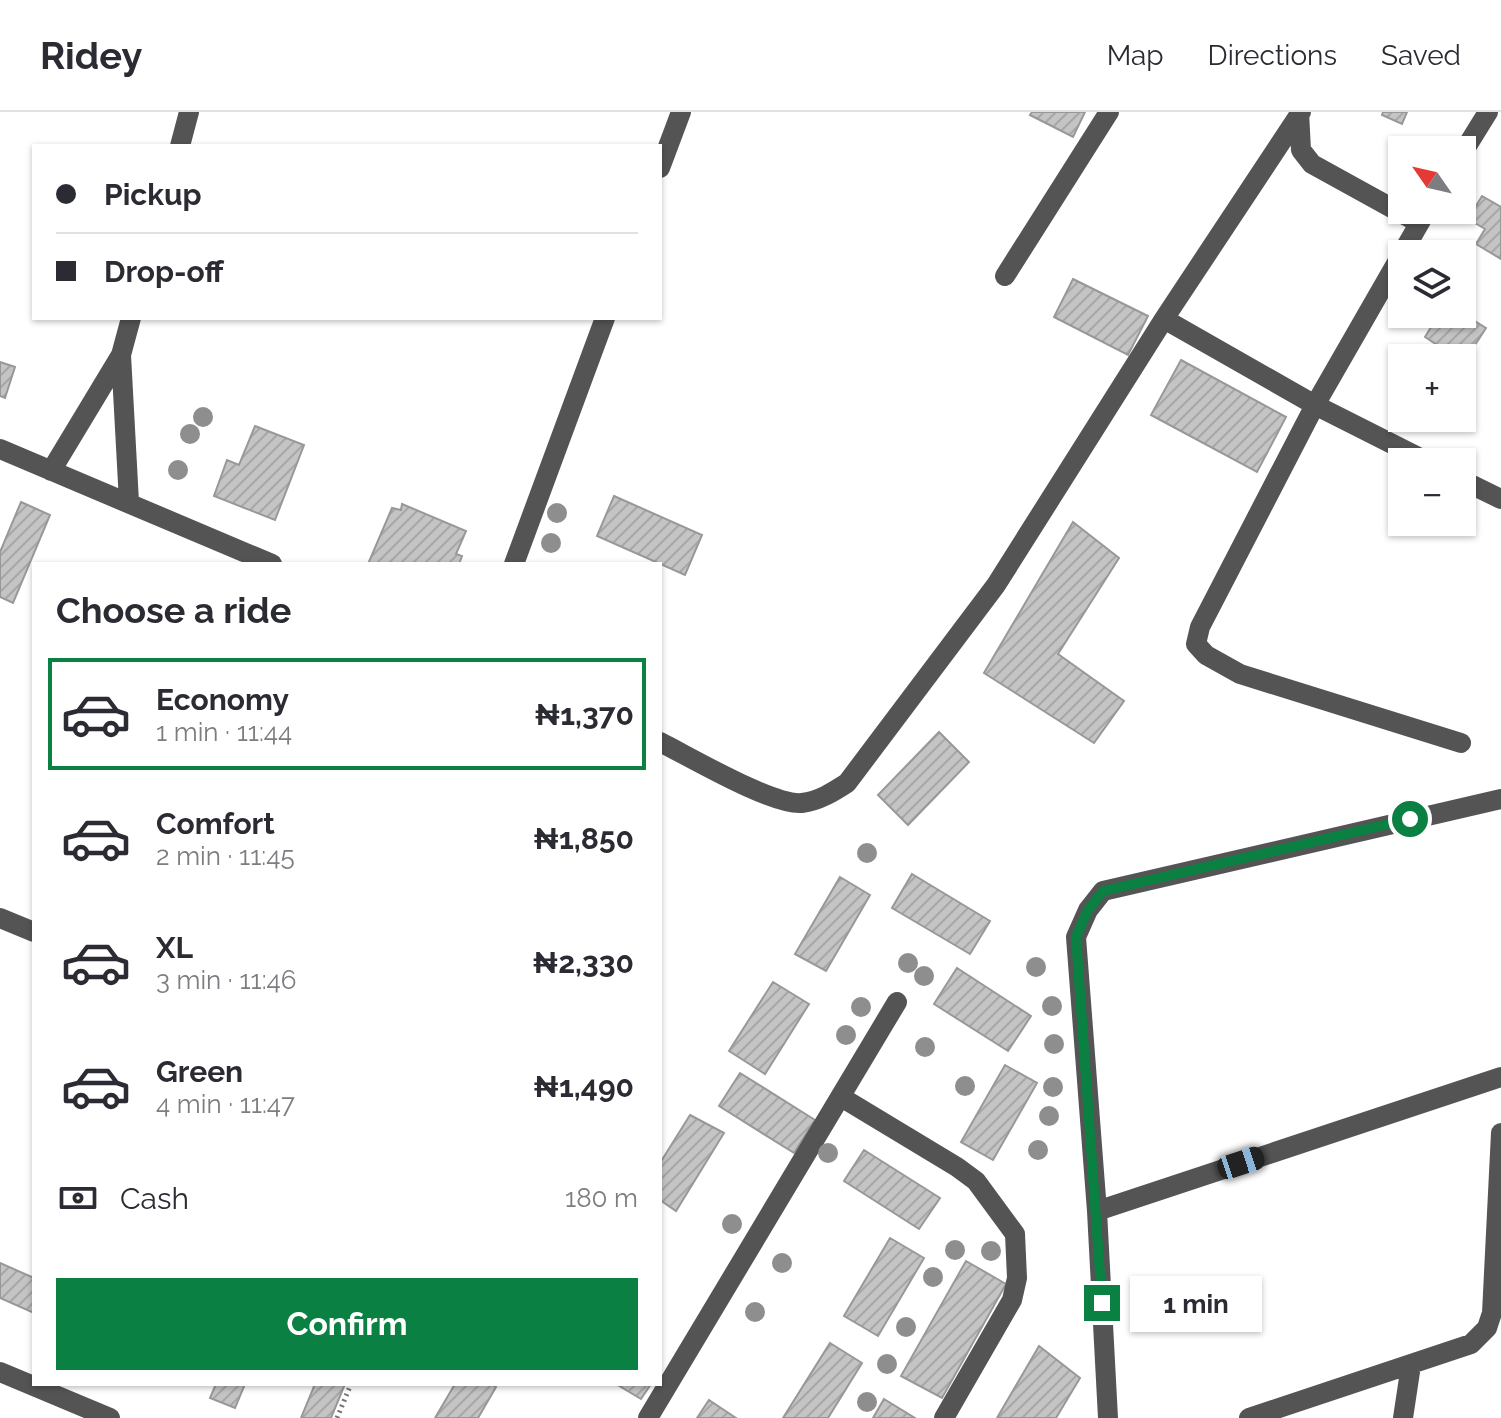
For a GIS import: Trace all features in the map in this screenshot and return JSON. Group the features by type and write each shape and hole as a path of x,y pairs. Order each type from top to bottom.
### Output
{"street":[{"path":"181,144 189,112"},
{"path":"662,163 681,112"},
{"path":"1005,276 1109,112"},
{"path":"1473,136 1488,112"},
{"path":"1300,113 1301,150 1312,164 1388,200"},
{"path":"662,743 778,800 800,804 824,797 847,783 996,585 1164,319 1300,113"},
{"path":"1418,224 1315,405 1200,627 1196,644 1206,655 1240,674 1461,743"},
{"path":"1164,319 1315,405 1400,448"},
{"path":"51,471 121,355 130,320"},
{"path":"515,562 604,320"},
{"path":"121,355 129,502"},
{"path":"0,449 267,562"},
{"path":"1476,487 1501,499"},
{"path":"1108,1418 1097,1211 1076,937 1088,910 1103,891 1501,799"},
{"path":"0,918 32,931"},
{"path":"648,1418 897,1002"},
{"path":"1097,1211 1501,1077"},
{"path":"841,1097 976,1181 1015,1234 1017,1278 1012,1300 944,1418"},
{"path":"1249,1418 1471,1344 1487,1328 1492,1313 1501,1133"},
{"path":"1403,1418 1411,1365"},
{"path":"0,1372 32,1385"},
{"path":"33,1386 110,1418"}],"path":[{"path":"337,1418 350,1386"}],"building":[{"path":"1032,112 1085,112 1073,137 1030,115"},
{"path":"1383,112 1407,112 1402,124 1382,115"},
{"path":"1482,196 1501,207 1501,259 1476,244 1485,229 1476,224 1476,206"},
{"path":"1073,279 1148,316 1128,355 1054,317"},
{"path":"1476,322 1486,328 1476,344 1436,344 1425,337 1430,328 1476,328"},
{"path":"1181,360 1286,417 1257,472 1151,415"},
{"path":"0,362 15,367 5,398 0,396"},
{"path":"255,426 304,445 275,520 214,496 227,460 239,465"},
{"path":"614,496 702,535 685,575 662,565 662,562 597,536"},
{"path":"21,502 50,515 13,603 0,597 0,552"},
{"path":"402,504 466,531 456,554 462,556 460,562 369,562 392,508 401,510"},
{"path":"1073,522 1119,558 1058,654 1124,701 1094,743 984,673"},
{"path":"939,732 969,762 908,825 878,795"},
{"path":"912,874 990,921 970,954 892,908"},
{"path":"840,877 870,895 826,971 795,954"},
{"path":"957,968 1031,1016 1008,1051 934,1004"},
{"path":"773,982 809,1004 765,1074 729,1051"},
{"path":"1005,1065 1037,1083 993,1160 961,1142"},
{"path":"740,1073 815,1120 794,1153 719,1106"},
{"path":"690,1115 724,1133 676,1211 662,1201 662,1160"},
{"path":"864,1150 940,1198 919,1229 844,1181"},
{"path":"890,1238 924,1258 878,1336 844,1316"},
{"path":"966,1261 1006,1284 942,1398 901,1376"},
{"path":"0,1263 32,1277 32,1312 0,1298"},
{"path":"830,1343 862,1363 828,1418 783,1418"},
{"path":"1039,1346 1080,1378 1056,1418 997,1418"},
{"path":"215,1386 244,1386 235,1408 210,1398"},
{"path":"314,1386 344,1386 331,1418 301,1418"},
{"path":"454,1386 496,1387 478,1418 435,1418"},
{"path":"619,1386 650,1386 641,1399"},
{"path":"884,1399 915,1418 873,1418"},
{"path":"709,1400 736,1418 697,1418"}],"route":[{"path":"1102,1303 1076,937 1088,910 1103,891 1410,819"}]}
